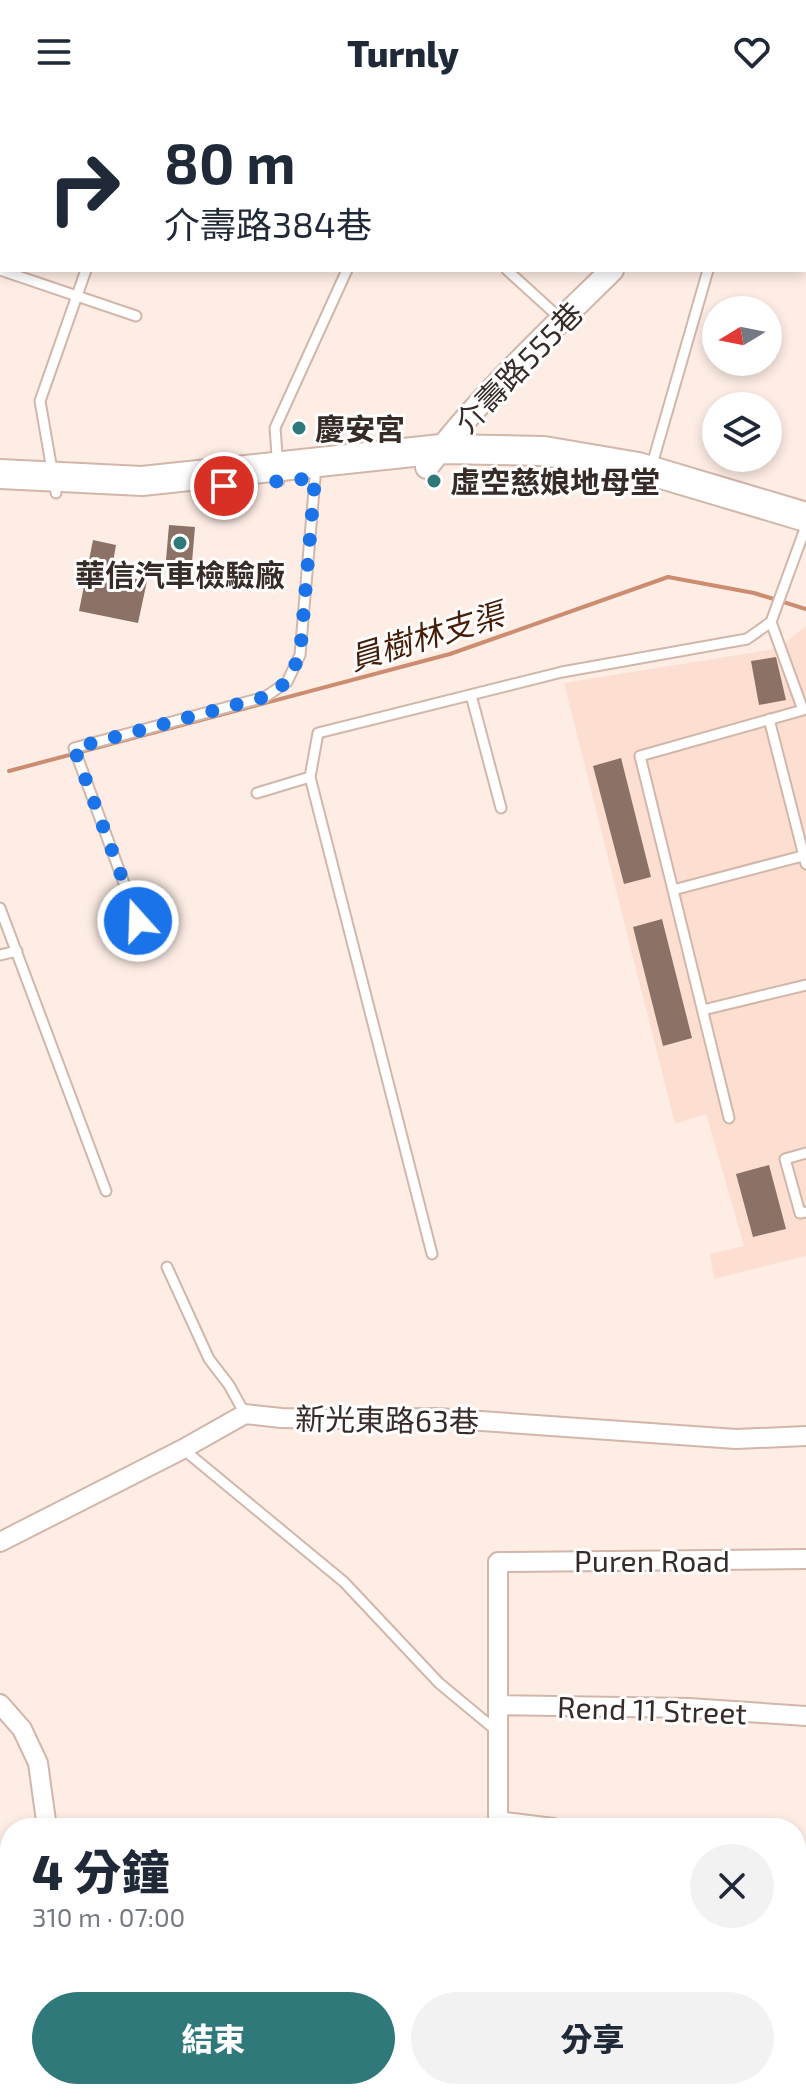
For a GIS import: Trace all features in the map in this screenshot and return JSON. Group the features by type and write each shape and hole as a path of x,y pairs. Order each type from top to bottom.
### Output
{"main road":[{"path":"0,474 113,496 314,470 544,451 650,471 805,528"},
{"path":"434,458 546,469 670,493 805,528"},
{"path":"0,490 55,485"}],"street":[{"name":"介壽路555巷","path":"434,458 455,430 509,372 610,272"},
{"name":"新光東路63巷","path":"245,1414 281,1418 438,1418 736,1439 806,1436"},
{"path":"0,1542 245,1414"},
{"name":"Puren Road","path":"498,1705 498,1562 806,1559"},
{"path":"0,1704 22,1729 38,1763 46,1818"},
{"path":"498,1705 498,1818"},
{"name":"Rend 11 Street","path":"498,1705 689,1708 806,1716"}],"lane":[{"path":"6,272 136,316"},
{"path":"55,485 40,401 85,272"},
{"path":"278,474 275,428 346,272"},
{"path":"509,272 562,320"},
{"path":"650,471 707,272"},
{"path":"138,921 74,748 265,697 287,682 300,655 314,470"},
{"path":"432,1254 310,777 318,733 562,672 747,639 771,622 805,528"},
{"path":"729,1118 640,756 804,710 771,622"},
{"path":"471,695 501,808"},
{"path":"673,890 805,859 769,719"},
{"path":"257,793 310,777"},
{"path":"0,908 106,1191"},
{"path":"0,955 17,951"},
{"path":"703,1010 806,985"},
{"path":"806,1153 785,1159 800,1213 806,1212"},
{"path":"167,1267 209,1359 229,1385 245,1414"},
{"path":"183,1449 344,1582 439,1683 498,1732"}],"shaded area":[{"path":"806,626 806,1256 714,1279 710,1254 744,1246 706,1114 675,1124 564,683 769,650 781,646"}],"building":[{"name":"華信汽車檢驗廠","path":"169,525 195,527 192,562 166,560"},
{"path":"93,540 116,545 111,574 147,581 138,623 79,611"},
{"path":"776,657 786,700 759,705 751,661"},
{"path":"621,758 651,877 624,884 593,766"},
{"path":"662,919 692,1038 663,1046 633,927"},
{"path":"769,1165 786,1229 753,1237 736,1174"}],"waterway":[{"name":"員樹林支渠","path":"9,771 450,654 668,577 754,593 806,609"}],"place":[{"name":"慶安宮","path":"299,428"},
{"name":"虛空慈娘地母堂","path":"434,481"},
{"name":"華信汽車檢驗廠","path":"180,543"}],"route":[{"path":"138,921 74,748 265,697 287,682 300,655 315,478 224,486"}]}
